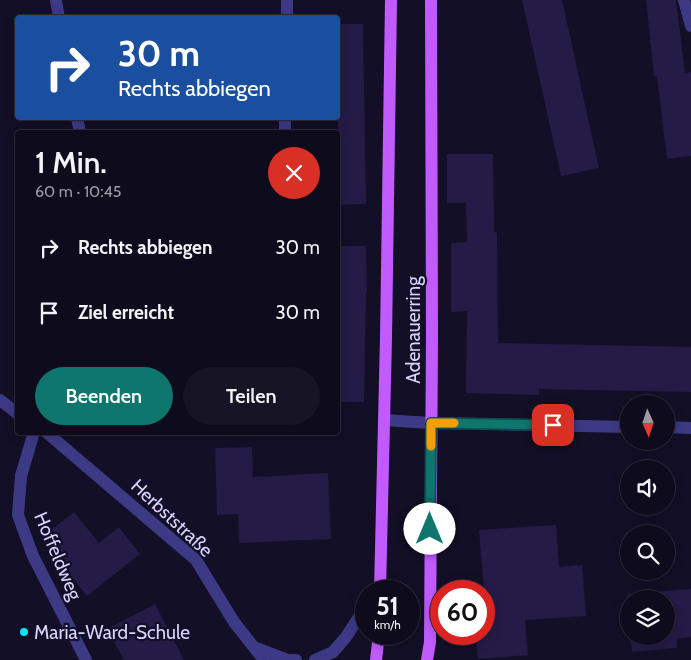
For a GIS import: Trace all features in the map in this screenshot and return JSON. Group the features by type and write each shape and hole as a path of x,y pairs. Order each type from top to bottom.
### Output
{"main road":[{"name":"Adenauerring","path":"379,580 391,0"},
{"name":"Adenauerring","path":"427,660 430,642 432,0"},
{"path":"376,660 378,645"}],"street":[{"path":"56,0 58,15"},
{"path":"287,0 287,15"},
{"path":"684,0 691,26"},
{"path":"0,400 15,412"},
{"path":"384,420 431,423 620,426"},
{"path":"675,427 691,428"},
{"name":"Hoffeldweg","path":"33,435 21,476 18,515 33,556 86,660"},
{"name":"Herbststraße","path":"50,435 196,560 234,622 264,660"},
{"path":"315,660 333,652 355,623"},
{"path":"254,647 288,660 296,660"}],"building":[{"path":"522,0 562,0 599,168 561,176"},
{"path":"646,0 676,0 685,73 691,72 691,156 667,159 657,76 654,76"},
{"path":"340,24 363,24 366,204 340,205 340,130 338,130 338,120 340,120"},
{"path":"447,154 493,154 494,232 497,233 498,343 691,347 691,392 539,389 539,395 466,393 467,311 451,312 451,243 467,242 466,203 447,203"},
{"path":"340,246 366,246 367,292 364,402 340,402"},
{"path":"252,447 253,477 328,473 331,539 239,543 238,514 217,515 215,448"},
{"path":"74,512 99,543 119,527 140,554 87,596 41,538"},
{"path":"556,525 559,567 582,565 586,616 525,620 528,655 478,659 477,645 495,645 495,580 483,580 479,530"},
{"path":"691,589 691,637 677,639 677,648 632,652 631,645 675,645 675,590"},
{"path":"155,604 184,660 124,660 107,629"}],"slow traffic":[{"path":"431,446 431,423 454,423"}],"place":[{"name":"Maria-Ward-Schule","path":"24,632"}],"route":[{"path":"430,529 431,423 553,425"}]}
